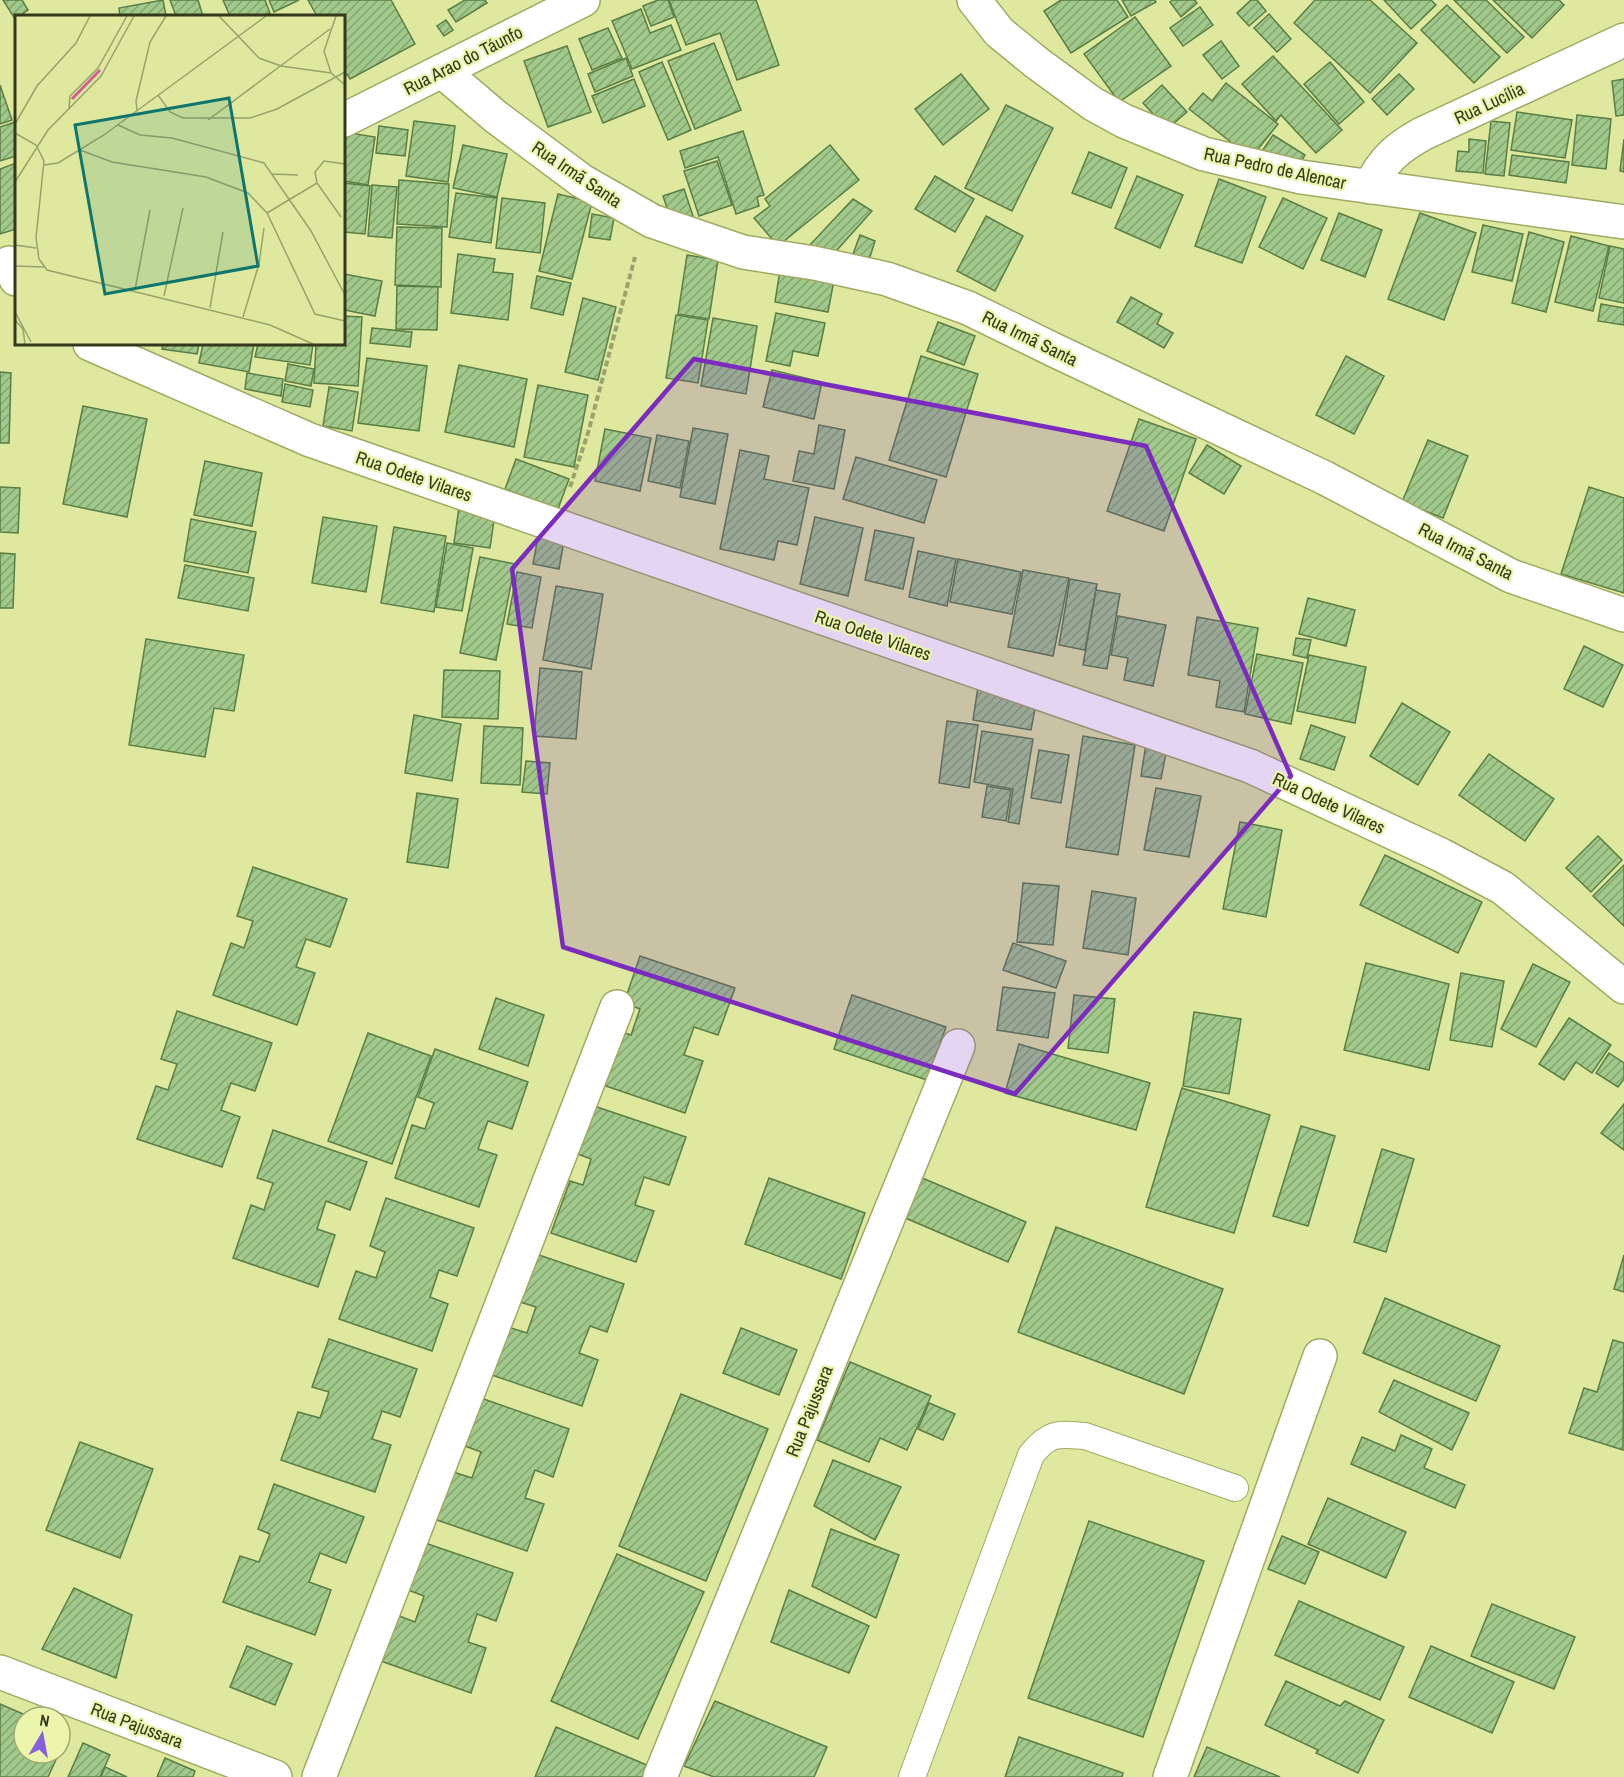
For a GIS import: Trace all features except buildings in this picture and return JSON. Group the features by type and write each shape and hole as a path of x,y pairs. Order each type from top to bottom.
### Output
{"street":[{"name":"Rua Arao do Táunfo","path":"345,120 583,0"},
{"name":"Rua Pedro de Alencar","path":"974,0 999,32 1093,104 1124,121 1204,154 1301,177 1624,222"},
{"name":"Rua Lucília","path":"1370,187 1388,157 1404,144 1624,40"},
{"name":"Rua Irmã Santa","path":"442,71 496,117 582,181 652,221 743,252 814,263 887,279 968,308 1325,478 1511,576 1624,615"},
{"name":"Rua Odete Vilares","path":"92,345 310,440 1250,766 1441,855 1503,888 1624,987"},
{"path":"319,1777 617,1007"},
{"name":"Rua Pajussara","path":"660,1777 958,1046"},
{"path":"1170,1777 1320,1356"},
{"name":"Rua Pajussara","path":"0,1672 275,1777"}],"lane":[{"path":"912,1777 1031,1455 1042,1440 1062,1434 1085,1436 1235,1488"}],"path":[{"path":"557,526 588,433 634,259 652,221"}],"highlighted area":[{"path":"694,359 1146,446 1291,776 1015,1094 563,947 512,569"}]}
